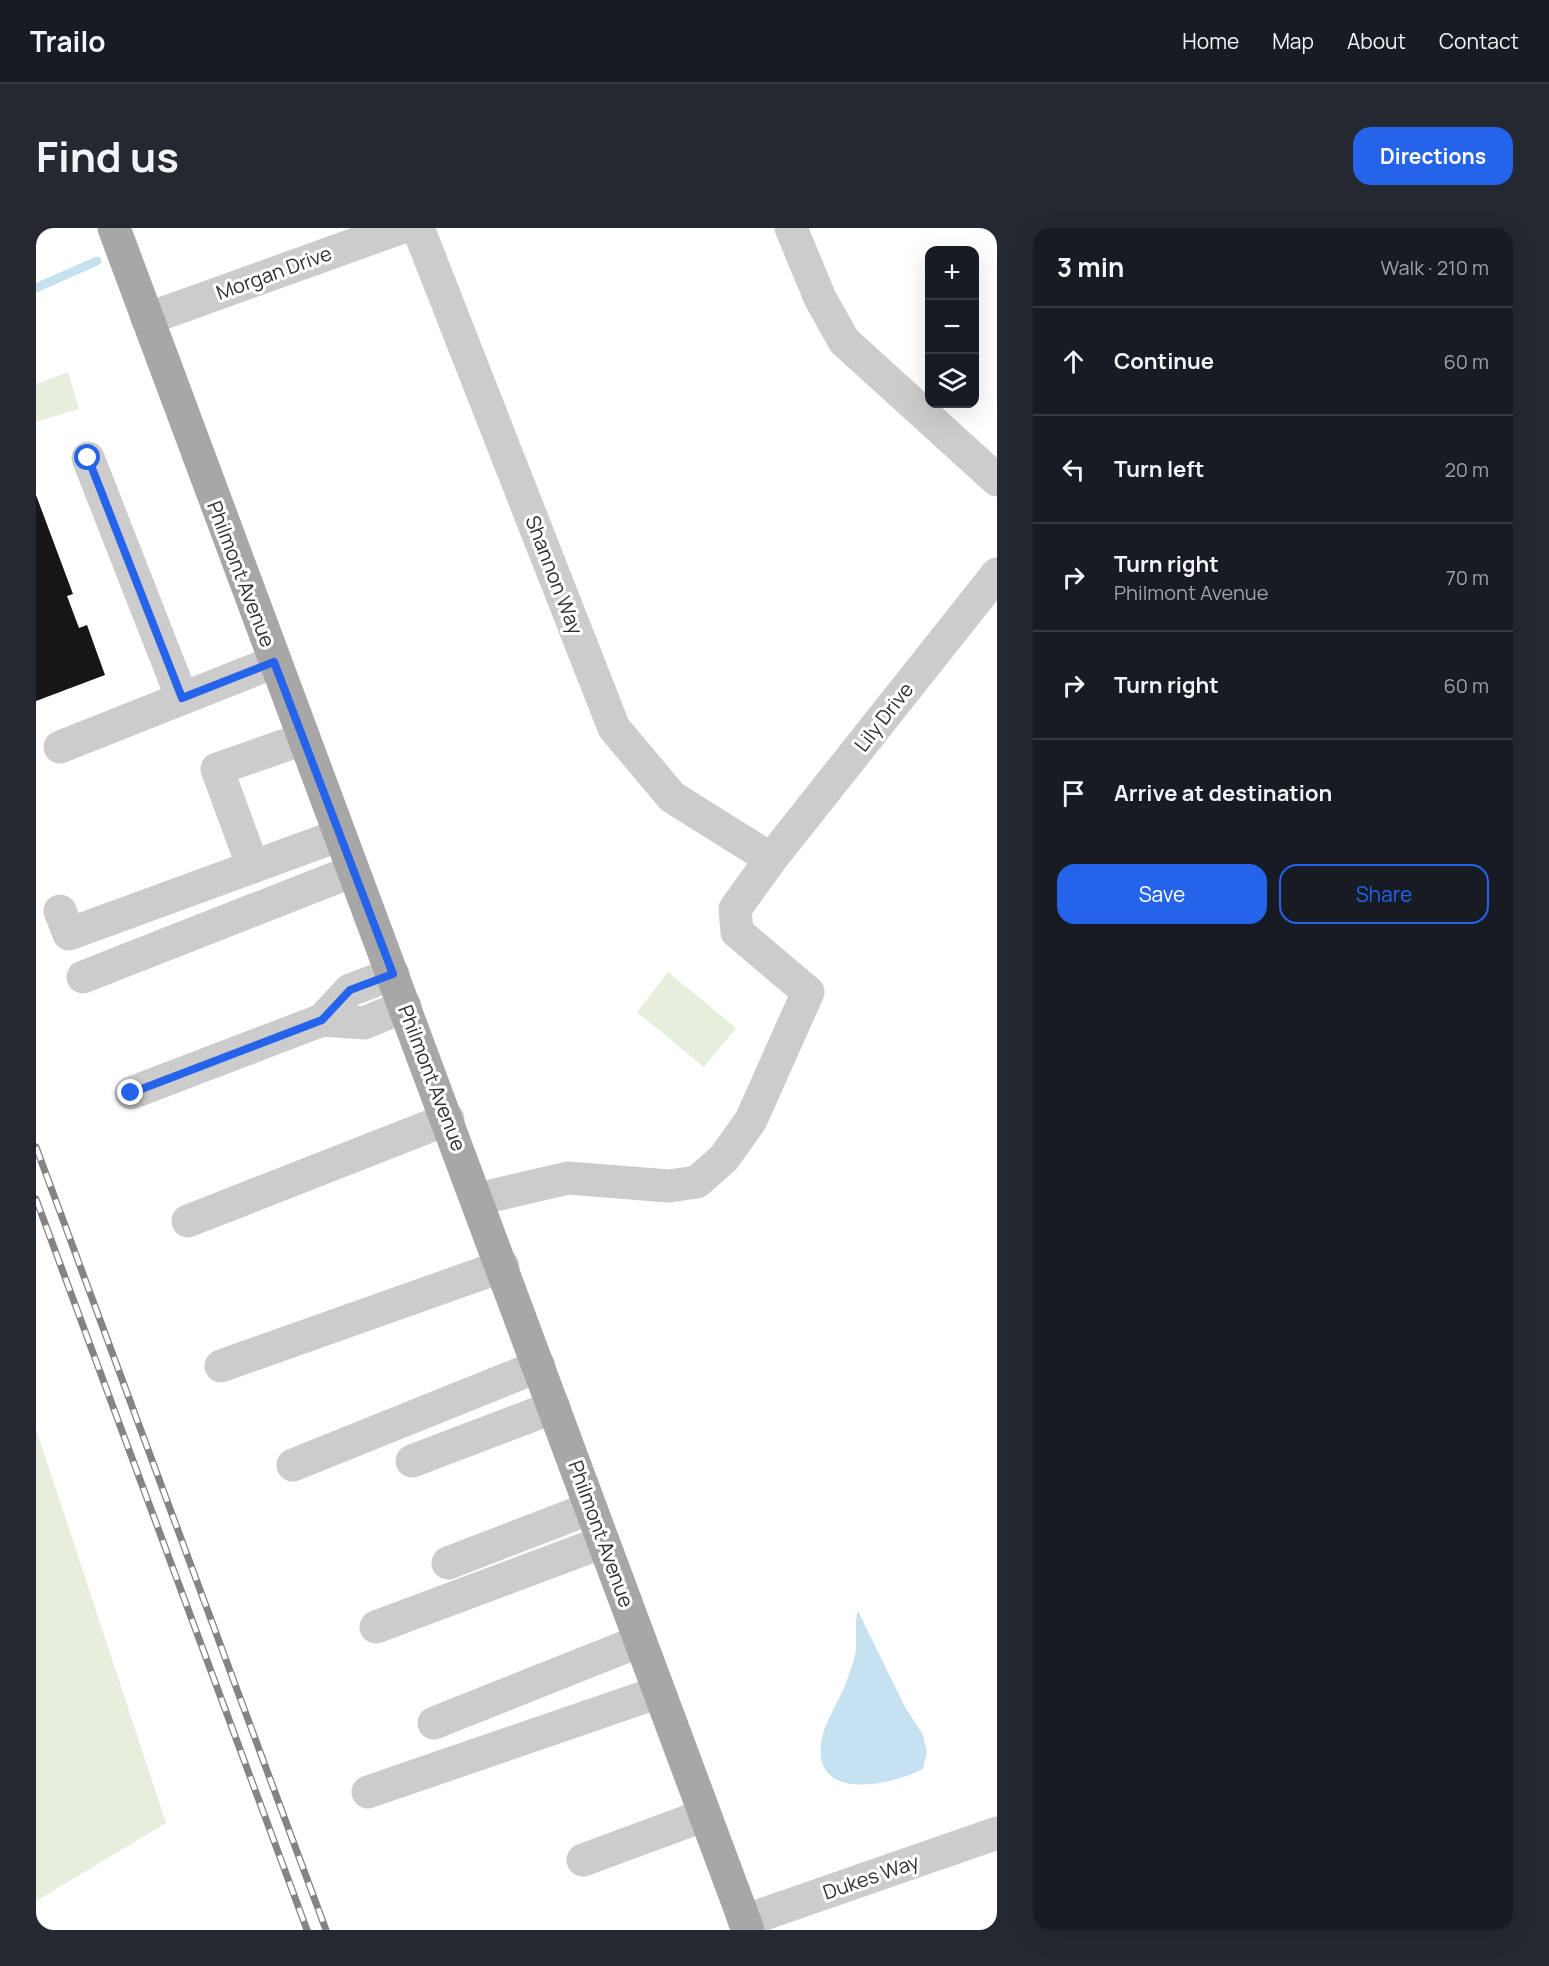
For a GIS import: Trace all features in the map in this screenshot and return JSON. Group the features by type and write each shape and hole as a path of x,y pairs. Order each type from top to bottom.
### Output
{"main road":[{"name":"Philmont Avenue","path":"114,228 274,662 503,1266 746,1925"}],"street":[{"name":"Morgan Drive","path":"147,319 400,228"},
{"name":"Shannon Way","path":"418,228 614,728 672,797 771,859"},
{"path":"791,228 820,298 844,342 997,480"},
{"path":"88,458 182,698"},
{"name":"Lily Drive","path":"478,1199 568,1178 669,1186 697,1182 724,1158 751,1120 808,992 737,932 735,909 771,859 997,574"},
{"path":"60,747 274,662"},
{"path":"253,867 217,769 303,739"},
{"path":"60,911 69,934 340,836"},
{"path":"83,977 353,871"},
{"path":"322,1020 350,990 393,974"},
{"path":"131,1093 322,1020 364,1023 405,1006"},
{"path":"188,1221 448,1119"},
{"path":"221,1366 503,1266"},
{"path":"293,1465 539,1366"},
{"path":"412,1461 554,1407"},
{"path":"448,1563 591,1508"},
{"path":"376,1627 603,1542"},
{"path":"434,1722 640,1641"},
{"path":"368,1792 659,1692"},
{"path":"583,1860 705,1815"},
{"name":"Dukes Way","path":"746,1925 997,1833"}],"green space":[{"path":"68,372 79,409 36,422 36,384"},
{"path":"668,972 736,1028 704,1067 637,1012"},
{"path":"36,1429 166,1823 36,1901"}],"water":[{"path":"858,1611 905,1707 923,1735 927,1752 923,1769 873,1784 839,1781 828,1773 821,1759 824,1730 855,1657"}],"building":[{"path":"36,495 73,594 67,596 79,628 87,625 105,675 36,701"}],"waterway":[{"path":"36,288 97,261"}],"railway":[{"path":"36,1147 326,1930"},
{"path":"36,1199 307,1930"}],"route":[{"path":"88,458 182,698 274,662 393,974 350,990 322,1020 131,1093"}]}
